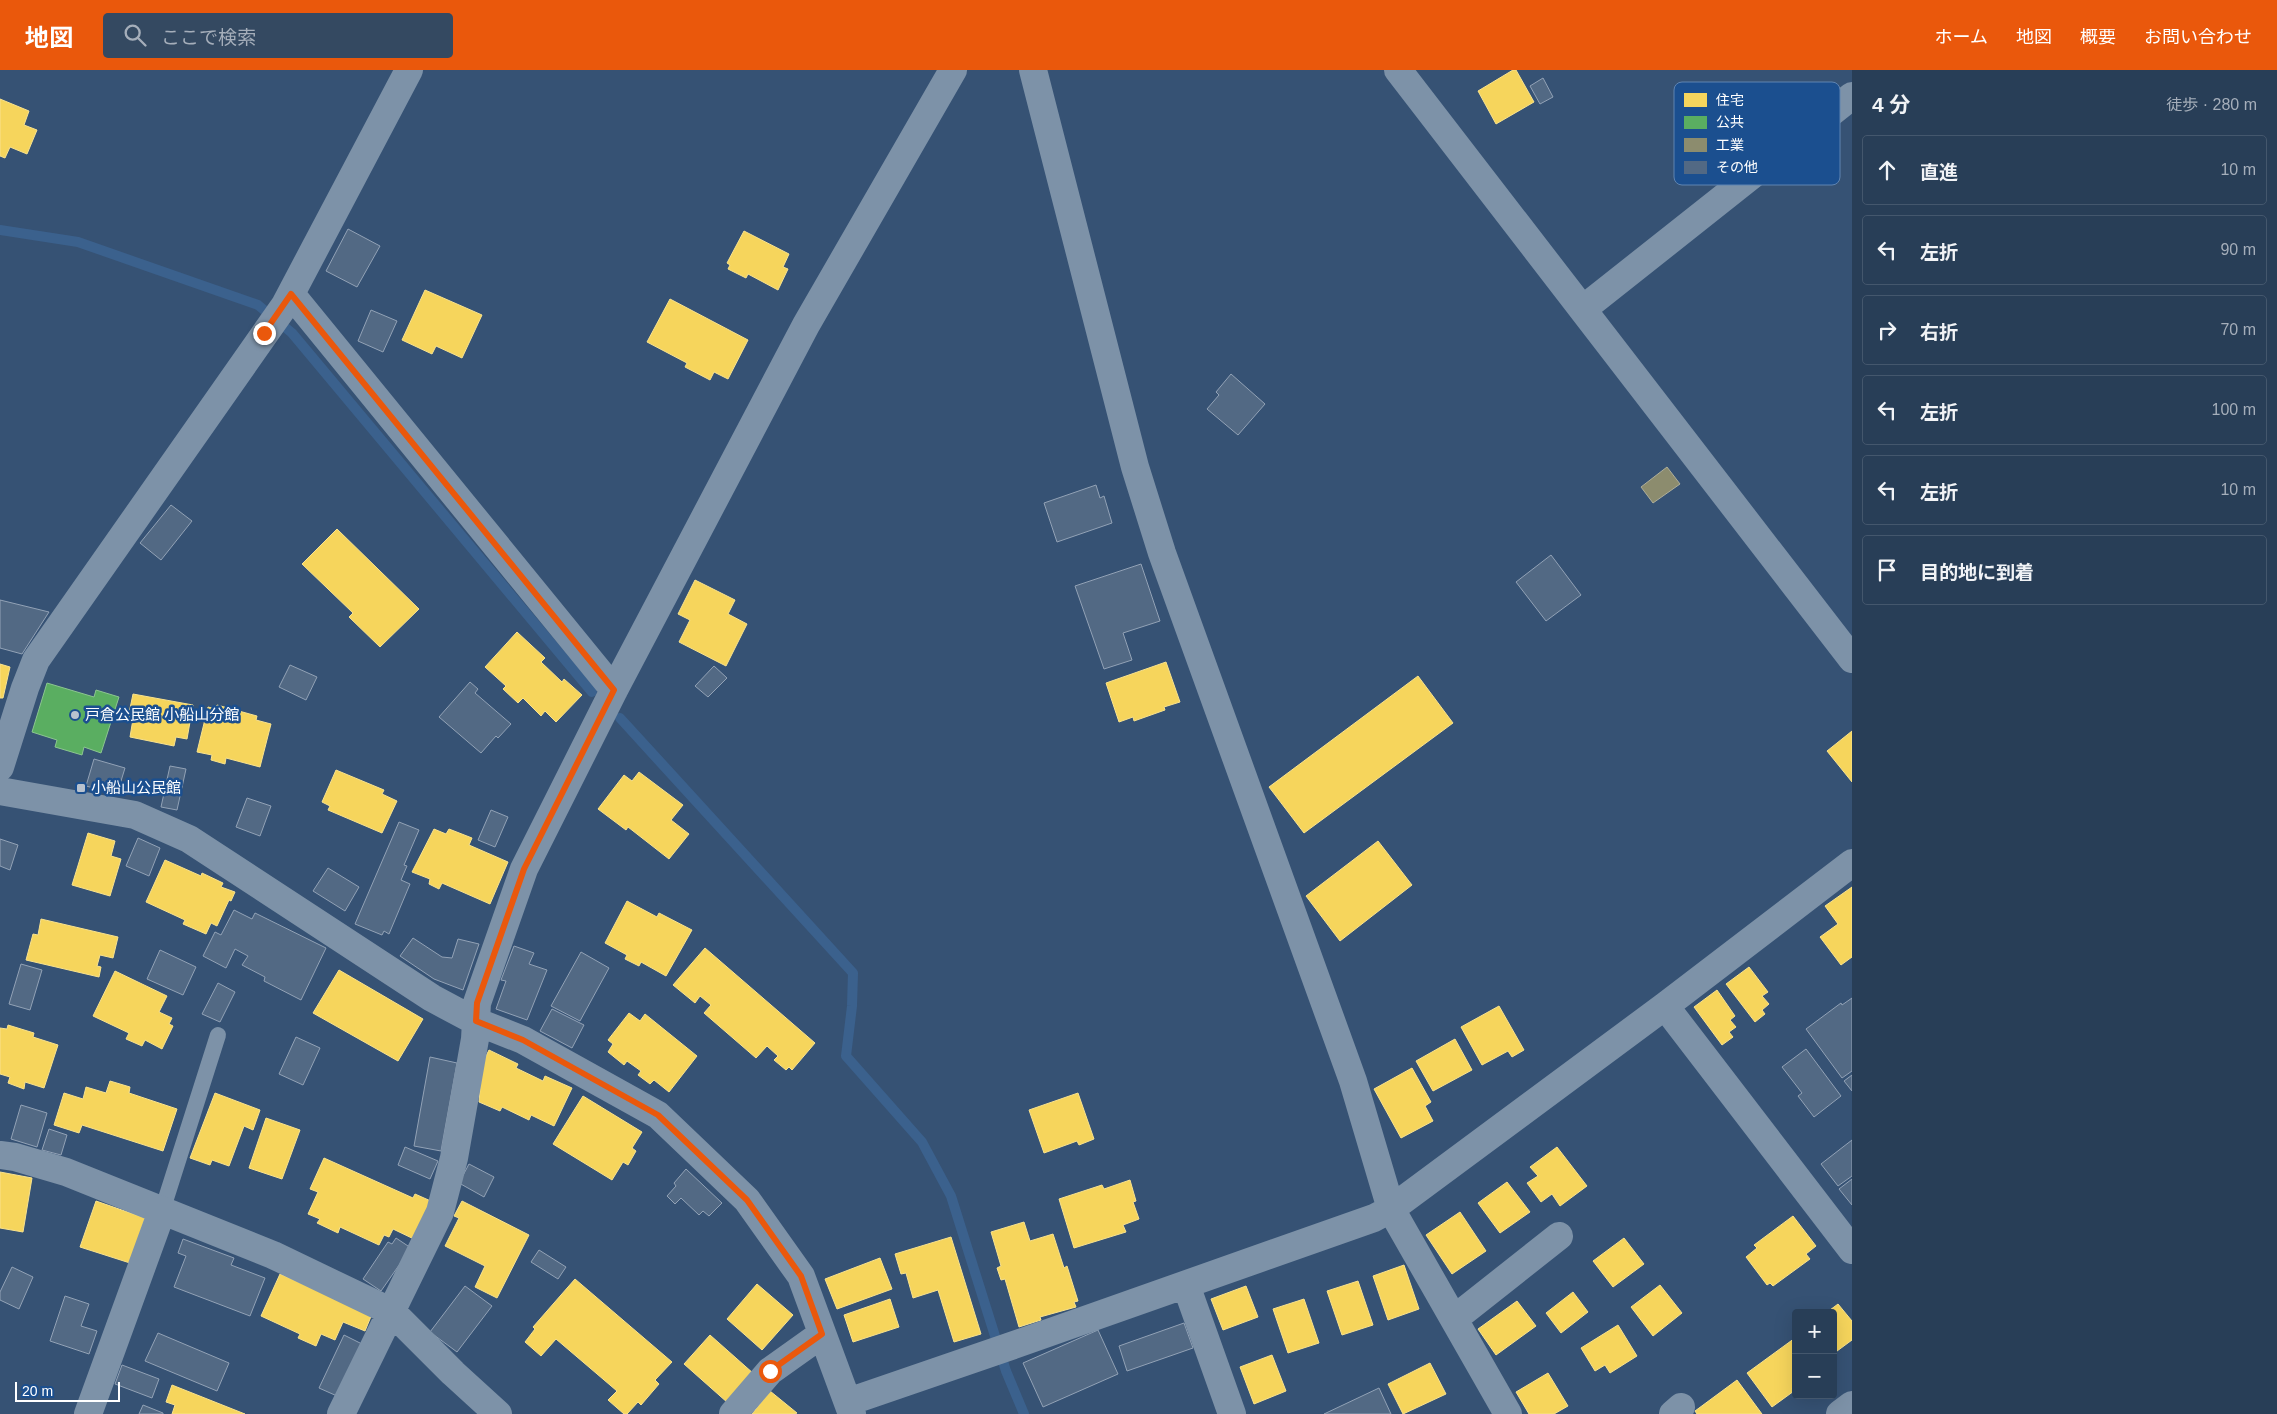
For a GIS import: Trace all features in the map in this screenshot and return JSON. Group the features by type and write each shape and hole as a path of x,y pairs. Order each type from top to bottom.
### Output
{"street":[{"path":"0,767 24,688 36,660 288,300 409,70"},
{"path":"341,1414 440,1212 454,1158 474,1039 477,1003 524,869 614,690 806,325 953,70"},
{"path":"1033,70 1135,467 1157,538 1353,1080 1391,1209 1508,1414"},
{"path":"1398,70 1852,659"},
{"path":"1840,106 1852,96"},
{"path":"1582,310 1740,185"},
{"path":"288,300 614,690"},
{"path":"0,791 135,815 189,839 432,998 476,1021 523,1040 658,1115 747,1200 801,1276 850,1408 1001,1350 1374,1218 1391,1209 1665,1006 1852,863"},
{"path":"1665,1006 1852,1250"},
{"path":"0,1156 15,1157 66,1172 273,1255 392,1312 453,1373 498,1414"},
{"path":"88,1414 162,1211"},
{"path":"1454,1319 1559,1236"},
{"path":"1186,1285 1232,1414"},
{"path":"733,1414 770,1371 822,1334"},
{"path":"1840,1414 1852,1405"}],"lane":[{"path":"162,1211 218,1035"}],"building: 住宅":[{"path":"1516,70 1534,102 1496,124 1478,91"},
{"path":"0,99 29,111 24,125 37,130 27,154 10,147 5,158 0,156"},
{"path":"744,231 789,254 783,267 788,269 778,290 748,274 746,278 728,269 730,265 727,263"},
{"path":"425,290 482,315 462,358 436,346 432,354 402,340"},
{"path":"670,299 748,340 728,379 714,372 710,380 685,367 687,363 647,342"},
{"path":"337,529 419,609 380,647 349,617 353,613 302,564"},
{"path":"695,580 735,600 728,614 747,624 726,666 679,642 690,620 678,614"},
{"path":"517,632 545,658 541,662 562,682 564,679 582,695 556,722 545,711 541,716 523,698 518,703 503,689 506,686 485,667"},
{"path":"1166,662 1180,702 1164,707 1165,710 1134,721 1133,717 1119,722 1106,683"},
{"path":"0,664 10,667 3,698 0,698"},
{"path":"1418,676 1453,723 1304,833 1269,787"},
{"path":"133,694 193,705 187,739 176,737 174,746 130,737 133,719 128,718"},
{"path":"217,705 257,716 256,720 271,724 260,767 226,758 225,764 211,760 212,755 197,752 208,707 216,709"},
{"path":"1852,731 1852,782 1827,751"},
{"path":"336,770 384,790 382,794 397,801 382,833 328,810 330,806 322,802"},
{"path":"639,772 683,805 671,820 689,834 669,859 628,827 626,830 598,809 624,775 632,781"},
{"path":"434,829 446,834 449,829 472,838 469,845 508,862 490,904 442,883 439,889 429,884 430,879 412,872"},
{"path":"88,833 115,841 111,856 121,859 110,896 72,885"},
{"path":"1378,841 1412,885 1340,941 1306,896"},
{"path":"165,860 201,876 202,873 223,883 221,887 235,892 231,901 229,900 217,926 211,923 206,934 183,924 185,920 146,902"},
{"path":"1852,887 1852,957 1841,965 1820,937 1838,924 1825,906"},
{"path":"627,901 657,917 659,913 692,930 666,976 641,962 639,966 625,959 627,955 605,943"},
{"path":"41,919 118,937 113,958 100,955 97,966 101,967 99,977 26,960 33,934 38,935"},
{"path":"705,948 815,1043 792,1070 789,1067 786,1070 774,1060 778,1056 767,1046 756,1058 704,1013 711,1005 700,996 695,1003 673,985"},
{"path":"1749,967 1768,992 1762,996 1769,1004 1762,1010 1765,1014 1755,1022 1726,984"},
{"path":"339,970 423,1019 398,1061 313,1013"},
{"path":"115,971 167,996 159,1012 172,1018 169,1024 173,1026 162,1049 145,1040 142,1046 126,1039 129,1033 93,1016"},
{"path":"1717,990 1735,1016 1730,1020 1736,1027 1729,1032 1733,1037 1722,1045 1694,1007"},
{"path":"1499,1006 1524,1050 1512,1057 1508,1051 1482,1065 1461,1027"},
{"path":"629,1013 640,1021 645,1014 697,1056 669,1092 654,1080 650,1084 638,1075 641,1071 627,1061 624,1065 608,1052 613,1044 608,1040"},
{"path":"8,1025 34,1033 33,1037 58,1045 44,1088 25,1082 24,1089 8,1083 10,1077 0,1074 0,1028 7,1029"},
{"path":"1455,1039 1472,1070 1433,1091 1416,1061"},
{"path":"489,1050 518,1064 516,1068 543,1081 545,1076 572,1088 554,1126 531,1115 529,1120 502,1107 500,1111 479,1102 482,1064"},
{"path":"1412,1068 1431,1102 1425,1106 1433,1121 1401,1138 1374,1089"},
{"path":"110,1081 130,1087 129,1093 177,1109 163,1151 82,1125 79,1133 54,1125 64,1093 83,1099 86,1087 106,1093"},
{"path":"215,1093 260,1110 253,1130 244,1126 229,1166 212,1160 210,1165 190,1158"},
{"path":"1078,1093 1094,1139 1079,1145 1077,1141 1044,1153 1029,1110"},
{"path":"583,1096 642,1132 632,1148 636,1151 628,1165 623,1162 612,1180 553,1144"},
{"path":"266,1118 300,1130 282,1179 249,1168"},
{"path":"1557,1147 1587,1186 1560,1206 1552,1194 1541,1202 1527,1183 1538,1176 1530,1167"},
{"path":"324,1158 413,1198 415,1194 433,1202 416,1240 393,1229 389,1237 384,1235 379,1245 340,1227 338,1233 317,1223 320,1219 308,1214 318,1192 310,1189"},
{"path":"0,1172 32,1178 23,1232 0,1228"},
{"path":"1130,1180 1136,1201 1133,1202 1139,1219 1123,1225 1126,1232 1074,1248 1059,1199 1102,1185 1104,1189"},
{"path":"1507,1182 1530,1212 1500,1233 1478,1203"},
{"path":"96,1201 145,1218 130,1263 80,1247"},
{"path":"462,1201 529,1235 497,1298 475,1287 485,1266 445,1246 459,1218 454,1216"},
{"path":"1460,1212 1486,1251 1452,1274 1426,1235"},
{"path":"1793,1216 1816,1246 1806,1254 1810,1259 1773,1286 1770,1283 1767,1285 1746,1257 1757,1248 1754,1245"},
{"path":"1024,1222 1030,1241 1053,1234 1064,1268 1067,1266 1078,1301 1074,1302 1076,1307 1040,1317 1041,1320 1019,1327 1005,1279 1001,1280 997,1268 1001,1266 991,1232"},
{"path":"951,1237 981,1334 954,1342 938,1290 913,1298 906,1273 901,1274 895,1254"},
{"path":"1624,1238 1644,1264 1613,1287 1593,1261"},
{"path":"880,1258 892,1289 837,1309 825,1279"},
{"path":"1404,1265 1419,1309 1388,1320 1373,1276"},
{"path":"280,1274 372,1314 365,1331 343,1322 335,1340 321,1334 316,1346 298,1338 300,1334 261,1316"},
{"path":"575,1279 672,1362 655,1380 659,1384 641,1405 638,1402 627,1414 624,1414 608,1400 617,1391 556,1339 541,1356 525,1342 535,1329 533,1327"},
{"path":"1358,1281 1373,1325 1342,1335 1327,1291"},
{"path":"757,1284 793,1315 762,1350 727,1319"},
{"path":"1660,1285 1682,1313 1653,1336 1631,1307"},
{"path":"1246,1286 1258,1317 1223,1330 1211,1299"},
{"path":"1573,1292 1588,1312 1561,1333 1546,1313"},
{"path":"890,1299 899,1327 853,1342 844,1315"},
{"path":"1304,1299 1319,1343 1288,1353 1273,1309"},
{"path":"1517,1301 1536,1326 1496,1355 1478,1329"},
{"path":"1838,1304 1852,1321 1852,1340 1837,1351 1837,1309 1831,1309"},
{"path":"1618,1325 1637,1356 1610,1373 1605,1365 1595,1371 1581,1348"},
{"path":"710,1335 754,1374 728,1403 684,1364"},
{"path":"1792,1340 1792,1392 1772,1407 1747,1373"},
{"path":"1272,1355 1286,1391 1254,1404 1240,1367"},
{"path":"1430,1363 1446,1394 1403,1414 1388,1384"},
{"path":"1548,1373 1568,1406 1554,1414 1529,1414 1516,1392"},
{"path":"1737,1380 1762,1414 1697,1414 1695,1411"},
{"path":"172,1385 245,1414 172,1414 175,1405 166,1402"},
{"path":"770,1391 797,1413 752,1414"}],"building: 公共":[{"name":"戸倉公民館 小船山分館","path":"47,683 94,697 96,690 119,697 101,753 84,747 82,755 55,747 57,740 32,732"}],"building: 工業":[{"path":"1667,467 1680,484 1653,503 1641,487"}],"building: その他":[{"path":"1543,78 1553,97 1540,104 1530,86"},
{"path":"348,229 380,246 357,287 326,271"},
{"path":"371,310 397,321 383,352 358,341"},
{"path":"1231,374 1265,404 1238,435 1207,409 1219,395 1216,392"},
{"path":"1096,485 1100,498 1104,496 1112,523 1057,542 1044,503"},
{"path":"171,505 192,521 161,560 140,543"},
{"path":"1551,555 1581,595 1546,621 1516,582"},
{"path":"1141,564 1160,621 1123,633 1132,660 1104,669 1075,586"},
{"path":"0,600 49,612 22,654 0,648"},
{"path":"290,665 317,677 306,700 279,687"},
{"path":"714,666 727,678 708,697 695,686"},
{"path":"470,682 478,689 475,693 511,724 498,738 496,736 481,753 439,717"},
{"path":"94,759 125,768 117,794 86,786"},
{"path":"170,766 186,769 177,810 161,807"},
{"path":"247,798 271,806 260,836 236,827"},
{"path":"491,810 508,817 495,847 478,840"},
{"path":"399,822 419,830 404,865 407,866 401,880 410,884 389,934 384,931 382,935 355,924"},
{"path":"138,838 160,848 149,876 126,866"},
{"path":"0,839 18,845 10,870 0,866"},
{"path":"328,868 359,887 345,911 313,891"},
{"path":"234,910 252,919 255,913 326,948 301,1000 264,981 265,977 242,965 248,956 235,949 226,968 203,956 215,932 221,935"},
{"path":"413,938 442,957 452,958 458,939 479,944 463,990 434,979 400,956"},
{"path":"514,946 534,953 529,964 547,970 527,1020 496,1009 506,981 501,980"},
{"path":"160,950 196,967 183,995 147,979"},
{"path":"581,952 609,968 580,1021 551,1006"},
{"path":"21,964 42,970 30,1010 9,1004"},
{"path":"218,983 235,992 220,1022 202,1014"},
{"path":"1852,998 1852,1071 1842,1078 1806,1029 1841,1003 1842,1005"},
{"path":"552,1009 584,1025 572,1048 540,1031"},
{"path":"296,1037 320,1048 303,1085 279,1074"},
{"path":"1806,1049 1841,1096 1814,1117 1798,1096 1802,1093 1782,1067"},
{"path":"430,1057 457,1063 441,1151 414,1146"},
{"path":"1852,1075 1852,1091 1844,1081"},
{"path":"21,1105 47,1113 37,1147 11,1139"},
{"path":"49,1129 67,1135 61,1155 42,1150"},
{"path":"1852,1140 1852,1176 1838,1186 1821,1164"},
{"path":"405,1147 438,1161 430,1179 398,1165"},
{"path":"469,1164 494,1177 484,1197 459,1183"},
{"path":"686,1169 722,1203 709,1216 703,1211 699,1215 681,1198 675,1204 667,1196 676,1186 674,1183"},
{"path":"1852,1179 1852,1205 1839,1189"},
{"path":"396,1238 411,1248 381,1291 363,1279 388,1242 392,1244"},
{"path":"183,1239 234,1258 231,1265 265,1278 250,1316 174,1287 186,1256 178,1253"},
{"path":"539,1250 566,1267 558,1279 531,1262"},
{"path":"12,1267 33,1277 19,1309 0,1300 0,1292"},
{"path":"465,1286 492,1306 457,1352 430,1332"},
{"path":"65,1296 89,1304 81,1326 97,1331 89,1354 50,1341"},
{"path":"1184,1323 1193,1348 1127,1371 1119,1346"},
{"path":"1098,1330 1118,1374 1043,1407 1023,1363"},
{"path":"158,1333 229,1363 217,1391 145,1361"},
{"path":"344,1335 362,1344 337,1396 319,1388"},
{"path":"122,1365 159,1379 152,1398 115,1384"},
{"path":"1379,1388 1391,1414 1324,1414"},
{"path":"143,1405 163,1413 163,1414 139,1414"}],"waterway":[{"path":"0,230 78,242 258,305 292,333 592,692"},
{"path":"620,718 853,973 852,1006 846,1056 922,1142 951,1196 1006,1371 1024,1414"}],"place":[{"name":"戸倉公民館 小船山分館","path":"75,715"},
{"name":"小船山公民館","path":"81,788"}],"route":[{"path":"264,333 291,294 614,690 524,869 477,1003 476,1021 523,1040 658,1115 747,1200 801,1276 822,1334 770,1371"}]}
